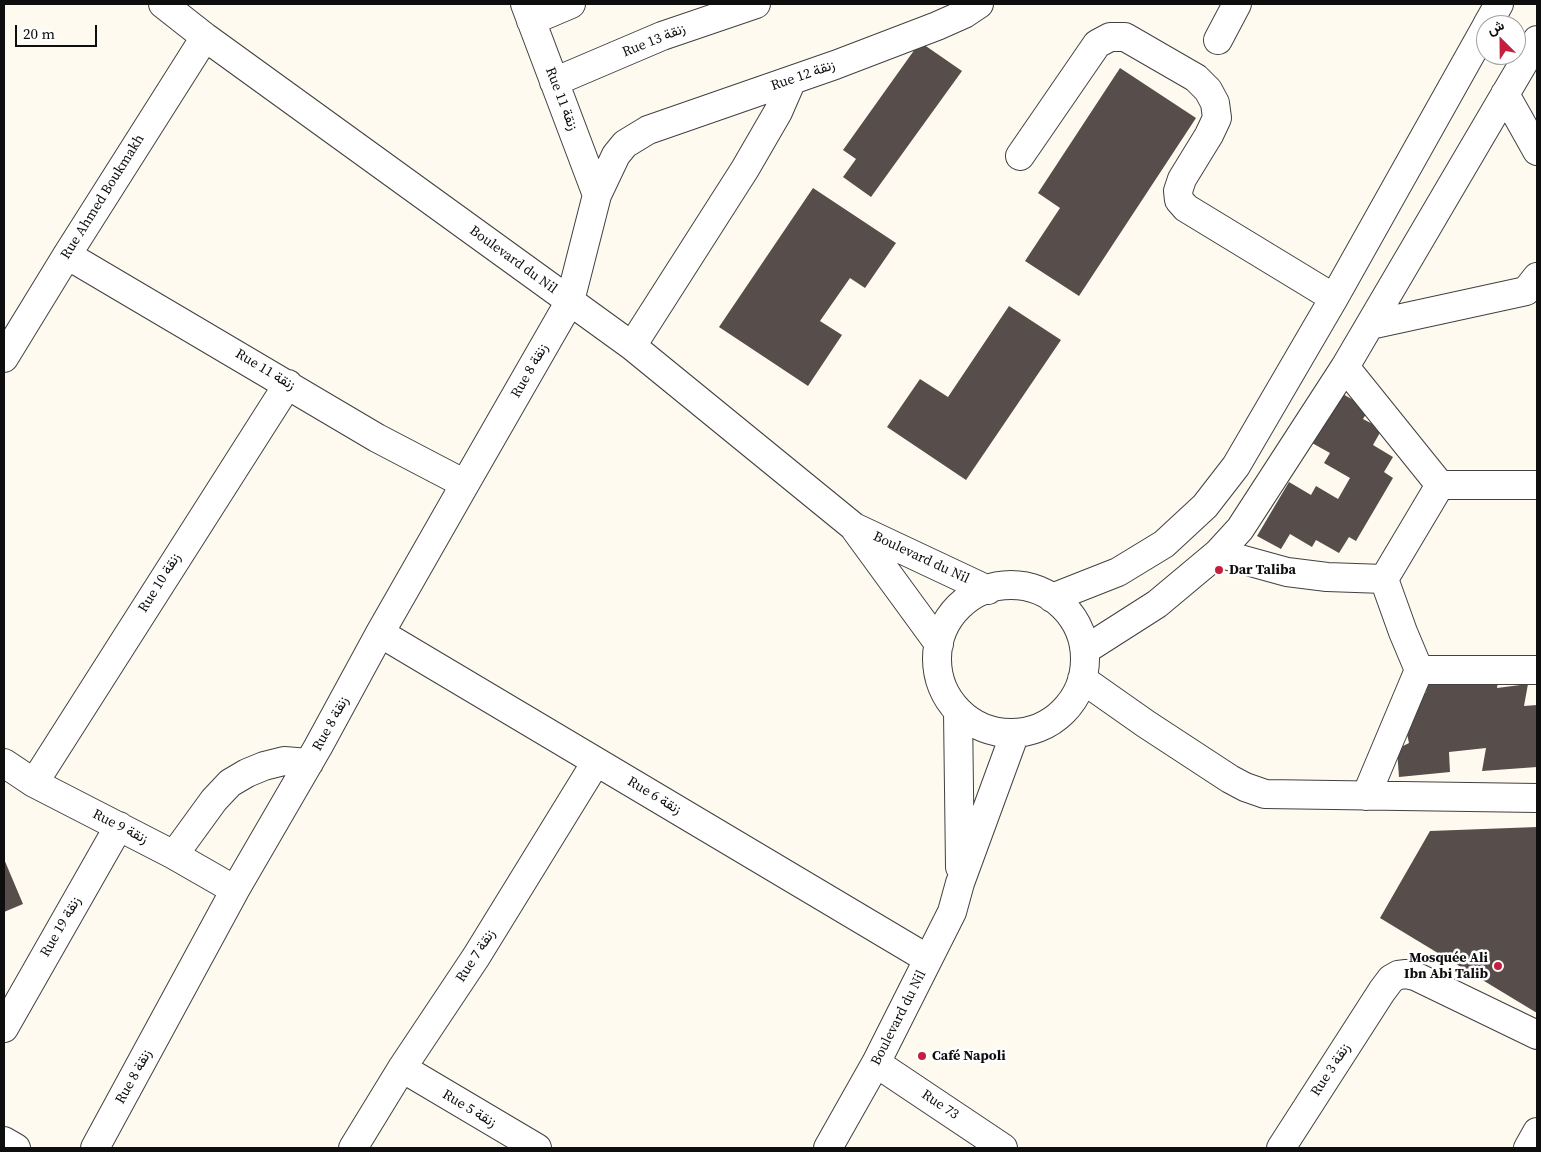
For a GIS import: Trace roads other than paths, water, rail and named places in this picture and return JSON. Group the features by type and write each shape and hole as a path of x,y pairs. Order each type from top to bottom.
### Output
{"street":[{"name":"Boulevard du Nil","path":"163,4 632,346 854,527 988,590"},
{"path":"528,12 571,4"},
{"name":"Rue 13 زنقة","path":"554,82 662,36 756,4"},
{"path":"1218,40 1237,4"},
{"path":"1493,15 1499,4"},
{"name":"Rue 12 زنقة","path":"625,144 648,130 853,58 967,7"},
{"name":"Rue 11 زنقة","path":"528,12 597,195"},
{"name":"Rue Ahmed Boukmakh","path":"4,358 66,255 206,37"},
{"path":"1020,156 1097,44 1110,37 1125,37 1196,78 1208,90 1215,103 1217,118 1209,136 1182,179 1178,191 1179,200 1186,208 1334,298"},
{"path":"1085,650 1157,604 1218,553 1240,529 1370,325 1537,40"},
{"path":"1052,598 1118,572 1164,544 1205,506 1236,466 1334,298 1476,46"},
{"path":"632,346 745,169 778,112 792,80"},
{"path":"1505,94 1537,151"},
{"name":"Rue 8 زنقة","path":"95,1148 236,890 309,763 380,633 570,301 597,195 616,154 625,144"},
{"name":"Rue 11 زنقة","path":"66,255 377,438 464,484"},
{"path":"1370,325 1534,292"},
{"path":"1344,367 1440,484"},
{"name":"Rue 10 زنقة","path":"34,783 288,384"},
{"path":"1440,484 1537,485"},
{"path":"1384,579 1440,484"},
{"name":"Boulevard du Nil","path":"854,527 939,644"},
{"path":"1218,553 1287,572 1327,577 1384,579"},
{"path":"1366,796 1419,670 1384,579"},
{"path":"1009,586 1029,588 1052,598 1066,610 1079,628 1085,650 1082,680 1075,696 1064,711 1050,722 1033,730 1015,733 995,732 975,724 958,712 947,697 940,680 937,662 939,644 951,616 974,596 988,590 1009,586"},
{"name":"Rue 6 زنقة","path":"380,633 928,959"},
{"path":"1419,670 1537,670"},
{"path":"1082,680 1146,724 1245,787 1265,794 1537,798"},
{"name":"Boulevard du Nil","path":"958,712 960,883"},
{"name":"Boulevard du Nil","path":"828,1148 876,1063 952,912 960,883 1015,733"},
{"path":"174,855 214,800 230,783 264,766 284,761 309,763"},
{"name":"Rue 7 زنقة","path":"352,1148 402,1068 481,949 596,762"},
{"name":"Rue 9 زنقة","path":"4,763 34,783 174,855 236,890"},
{"name":"Rue 19 زنقة","path":"4,1028 119,826"},
{"name":"Rue 3 زنقة","path":"1281,1148 1382,991 1391,979 1398,975 1415,976 1537,1035"},
{"name":"Rue 73","path":"876,1063 1003,1148"},
{"name":"Rue 5 زنقة","path":"402,1068 537,1148"},
{"path":"1528,1148 1537,1132"},
{"path":"4,1141 16,1148"}],"place":[{"name":"Dar Taliba","path":"1219,570"},
{"name":"Mosquée Ali Ibn Abi Talib","path":"1498,966"},
{"name":"Café Napoli","path":"922,1056"}]}
